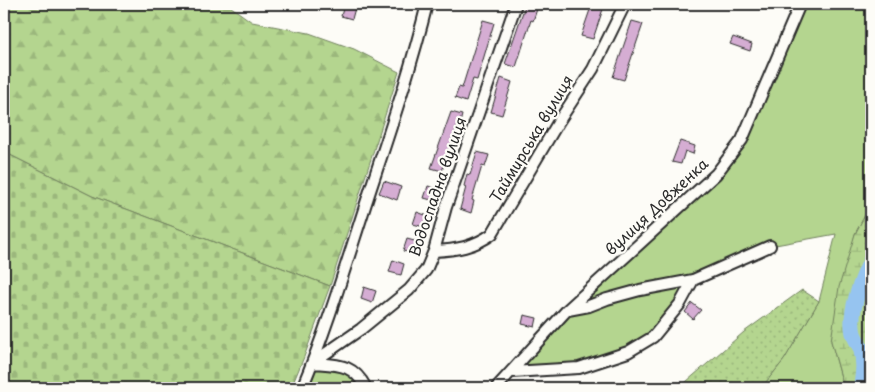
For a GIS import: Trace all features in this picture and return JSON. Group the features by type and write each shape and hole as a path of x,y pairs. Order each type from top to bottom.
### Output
{"street":[{"path":"302,388 312,363 416,47 427,4"},
{"name":"Водоспадна вулиця","path":"312,363 361,330 409,290 426,270 516,4"},
{"name":"Таймирська вулиця","path":"434,251 461,249 480,242 492,234 559,121 593,69 625,4"},
{"name":"вулиця Довженка","path":"496,388 566,310 716,174 742,140 800,4"},
{"path":"566,310 589,306 640,290 693,280 770,246"},
{"path":"512,372 579,368 628,352 653,337 680,304 693,280"},
{"path":"312,363 350,368 360,377 366,388"}],"green space":[{"path":"4,4 227,4 252,22 309,33 354,49 399,72 330,286 92,196 4,152"},
{"path":"800,4 871,4 871,204 855,234 831,341 844,388 761,388 784,360 819,301 836,234 770,246 693,280 653,337 579,368 512,372 567,310 716,174 742,140"},
{"path":"4,152 92,196 330,286 291,388 4,388"},
{"path":"871,204 871,388 844,388 831,341 839,287 855,234"},
{"path":"802,290 819,301 784,360 761,388 679,388 744,332"},
{"path":"312,363 339,365 366,388 302,388"}],"building":[{"path":"592,4 604,6 593,39 581,36"},
{"path":"344,5 355,8 352,19 341,16"},
{"path":"525,6 537,9 533,21 531,20 516,67 505,64"},
{"path":"483,20 494,23 477,80 473,79 466,102 455,98 459,87 462,88"},
{"path":"632,21 643,24 624,80 613,77"},
{"path":"733,37 752,44 750,51 730,44"},
{"path":"501,78 512,82 502,115 491,112"},
{"path":"451,112 462,115 442,171 431,168"},
{"path":"680,141 695,146 693,154 685,151 681,164 672,162"},
{"path":"477,152 489,155 485,167 482,166 472,200 474,201 471,213 460,209 466,187 464,186 467,174 470,175"},
{"path":"384,181 401,187 397,200 379,193"},
{"path":"428,186 439,189 435,201 424,198"},
{"path":"417,212 428,216 424,227 413,224"},
{"path":"407,239 418,242 415,254 403,251"},
{"path":"393,260 404,264 401,275 389,272"},
{"path":"364,287 376,291 372,303 361,299"},
{"path":"692,303 701,310 693,319 685,312"},
{"path":"524,315 537,318 535,327 522,324"}],"waterway":[{"path":"861,388 863,359 861,349 854,334 852,322 860,285 871,260"}]}
